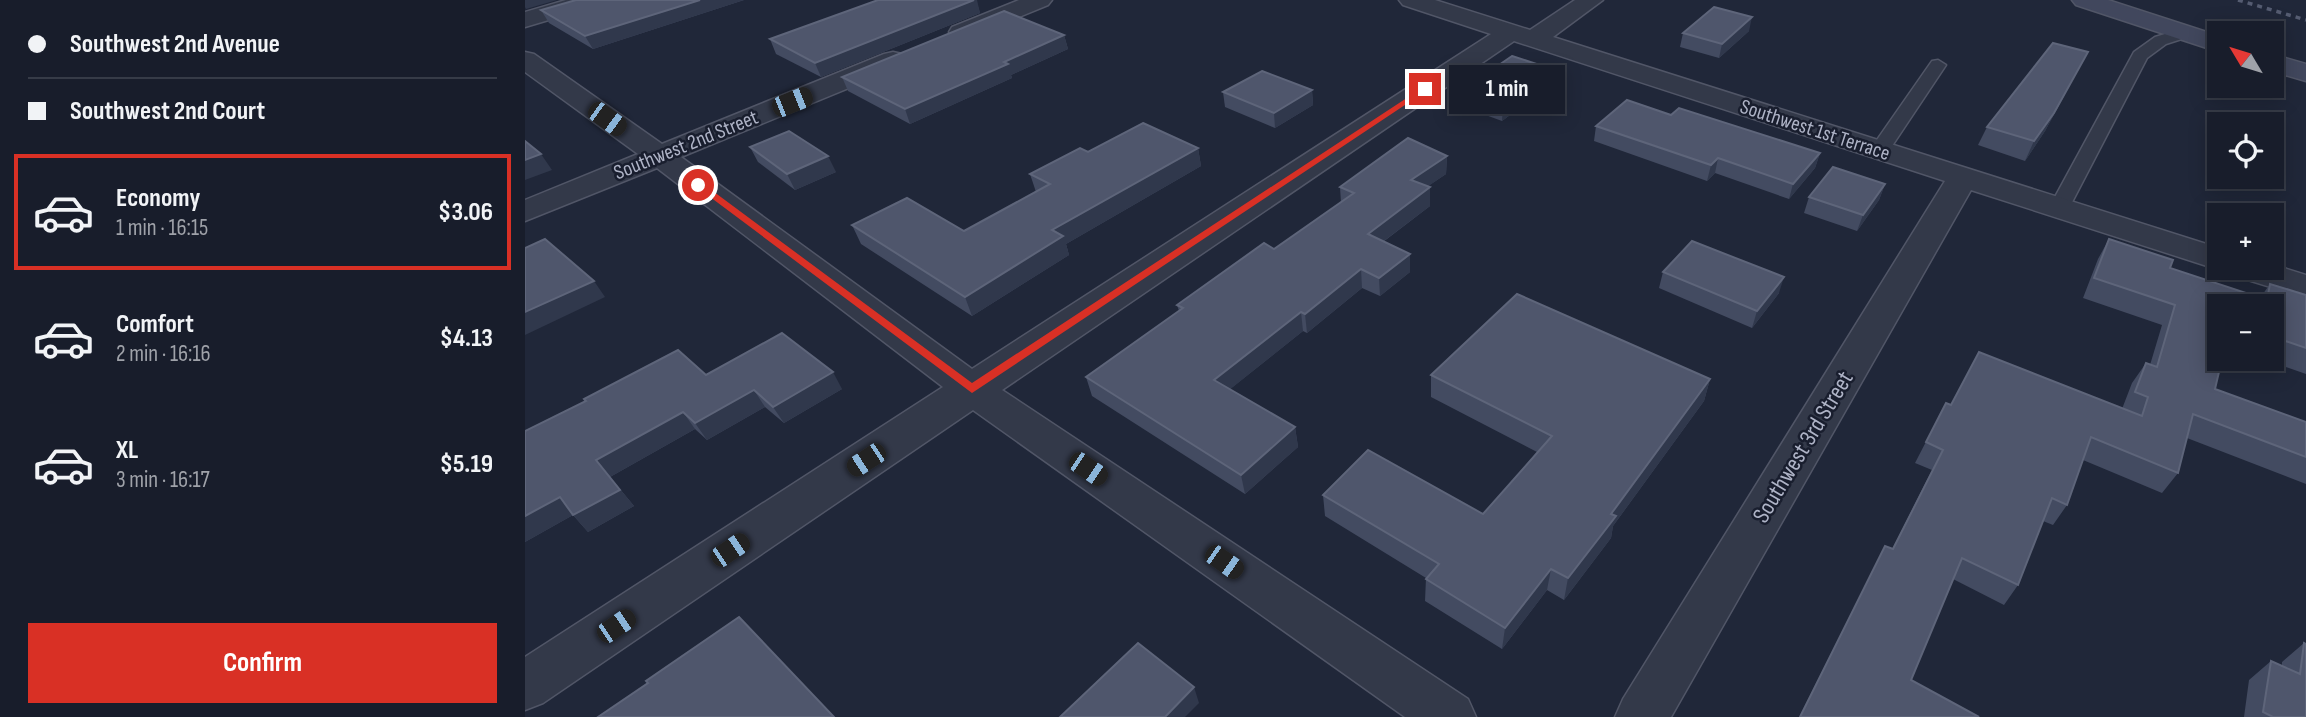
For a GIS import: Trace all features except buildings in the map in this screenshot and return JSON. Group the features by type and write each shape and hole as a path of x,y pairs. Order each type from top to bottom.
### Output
{"main road":[{"path":"2084,0 2207,40"},
{"path":"2137,0 2207,22"},
{"path":"2284,47 2306,54"},
{"path":"2284,66 2306,73"}],"street":[{"path":"525,20 591,0"},
{"path":"937,42 1041,0"},
{"name":"Southwest 1st Terrace","path":"1411,0 2207,255"},
{"path":"525,686 972,389 1522,35 1591,0"},
{"name":"Southwest 2nd Street","path":"525,211 912,53"},
{"path":"525,60 660,156 972,389 1449,717"},
{"name":"Southwest 3rd Street","path":"1642,717 1963,177"},
{"path":"2284,279 2306,286"}],"lane":[{"path":"2059,208 2147,46 2185,33"},
{"path":"1879,151 1938,65"}],"railway":[{"path":"2238,0 2306,20"}],"route":[{"path":"698,185 972,389 1425,89"}]}
